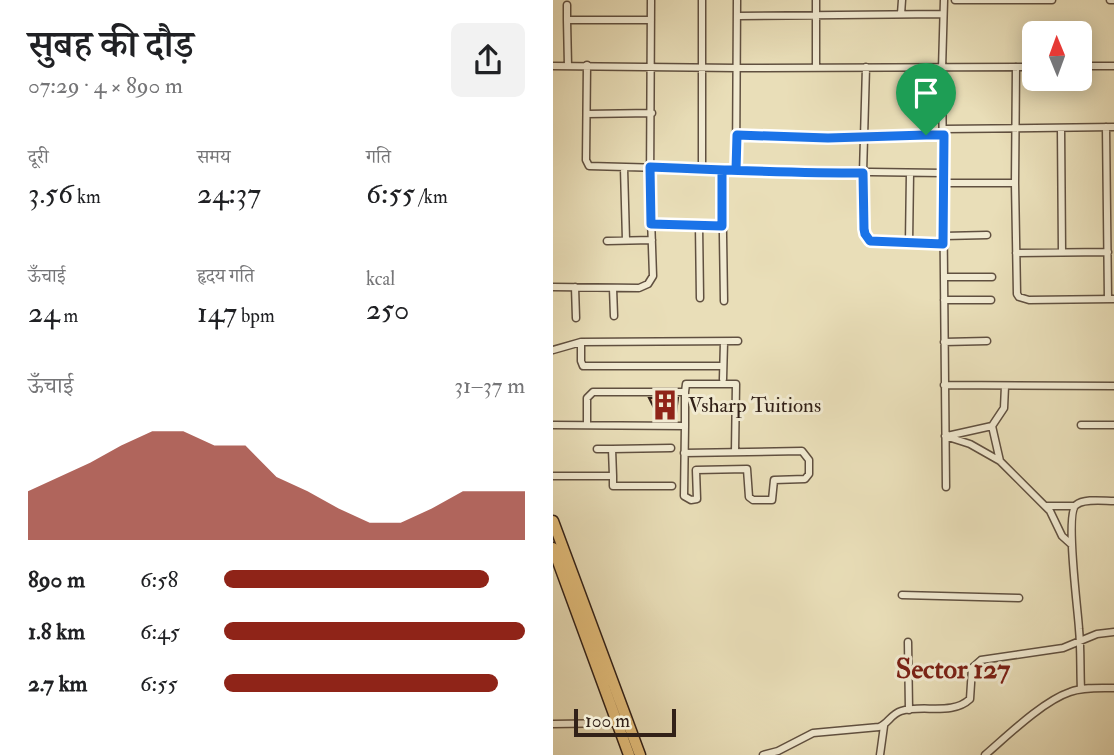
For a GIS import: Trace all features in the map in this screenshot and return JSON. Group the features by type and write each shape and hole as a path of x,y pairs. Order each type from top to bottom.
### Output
{"highway":[{"path":"553,521 640,755"},
{"path":"553,548 557,574 629,755"}],"street":[{"path":"553,287 639,288 648,284 654,271 650,167 651,0"},
{"path":"702,0 702,169"},
{"path":"736,170 737,0"},
{"path":"816,0 816,67"},
{"path":"901,0 901,14"},
{"path":"944,0 942,69 947,486"},
{"path":"955,0 1052,0"},
{"path":"567,5 568,66"},
{"path":"738,16 943,14"},
{"path":"567,20 651,20"},
{"path":"587,65 587,164 595,168 943,173"},
{"path":"553,66 942,69 1022,67"},
{"path":"1092,66 1114,66"},
{"path":"866,67 863,173 864,229 867,238 875,242 909,243 987,235"},
{"path":"1016,67 1016,288 1019,298 1111,299 1108,252 1111,174 1105,127"},
{"path":"587,114 652,113"},
{"path":"737,135 864,137 1016,127 1114,127"},
{"path":"1061,128 1062,252"},
{"path":"624,167 626,240"},
{"path":"722,170 723,300"},
{"path":"909,243 910,173"},
{"path":"943,183 1015,183"},
{"path":"651,224 722,226"},
{"path":"699,225 700,298"},
{"path":"607,241 652,240"},
{"path":"1016,253 1108,252"},
{"path":"944,278 992,277"},
{"path":"575,287 576,318"},
{"path":"613,288 614,316"},
{"path":"944,300 991,300"},
{"path":"553,350 581,342 738,341"},
{"path":"944,342 987,341"},
{"path":"581,342 580,361 583,366 723,366"},
{"path":"723,379 724,342"},
{"path":"684,453 802,451 809,460 809,474 805,479 774,480 772,500 753,500 749,496 747,469 697,470 697,499 691,500 684,496 684,453 685,392 687,384 736,384 735,452"},
{"path":"944,386 1114,386"},
{"path":"945,436 992,426 1004,408 1005,386"},
{"path":"587,425 587,398 593,392 685,392"},
{"path":"553,425 685,426"},
{"path":"1081,425 1114,425"},
{"path":"992,426 1000,461"},
{"path":"945,436 970,444 1000,461 1045,506 1062,536 1072,545"},
{"path":"597,449 671,448"},
{"path":"612,449 614,486 672,486"},
{"path":"553,476 613,475"},
{"path":"1045,506 1075,506 1082,502 1114,501"},
{"path":"1075,506 1072,545 1081,689"},
{"path":"902,595 1019,597"},
{"path":"880,755 884,726 898,712 959,707 965,704 970,699 972,668 981,660 1063,648 1097,634 1114,632"},
{"path":"908,642 909,710"},
{"path":"985,755 1005,736 1063,695 1081,689 1114,688"},
{"path":"553,724 618,723"},
{"path":"763,755 778,751 813,733 884,726"}],"building":[{"name":"Vsharp Tuitions","path":"649,398 678,398 676,414 668,420 660,420"}],"place":[{"name":"Vsharp Tuitions","path":"665,405"}],"district":[{"name":"Sector 127","path":"953,668"}],"route":[{"path":"926,135 828,138 737,135 736,170 722,170 722,226 651,224 650,167 736,170 788,173 863,173 864,229 870,241 943,244 944,135 926,135"}]}
